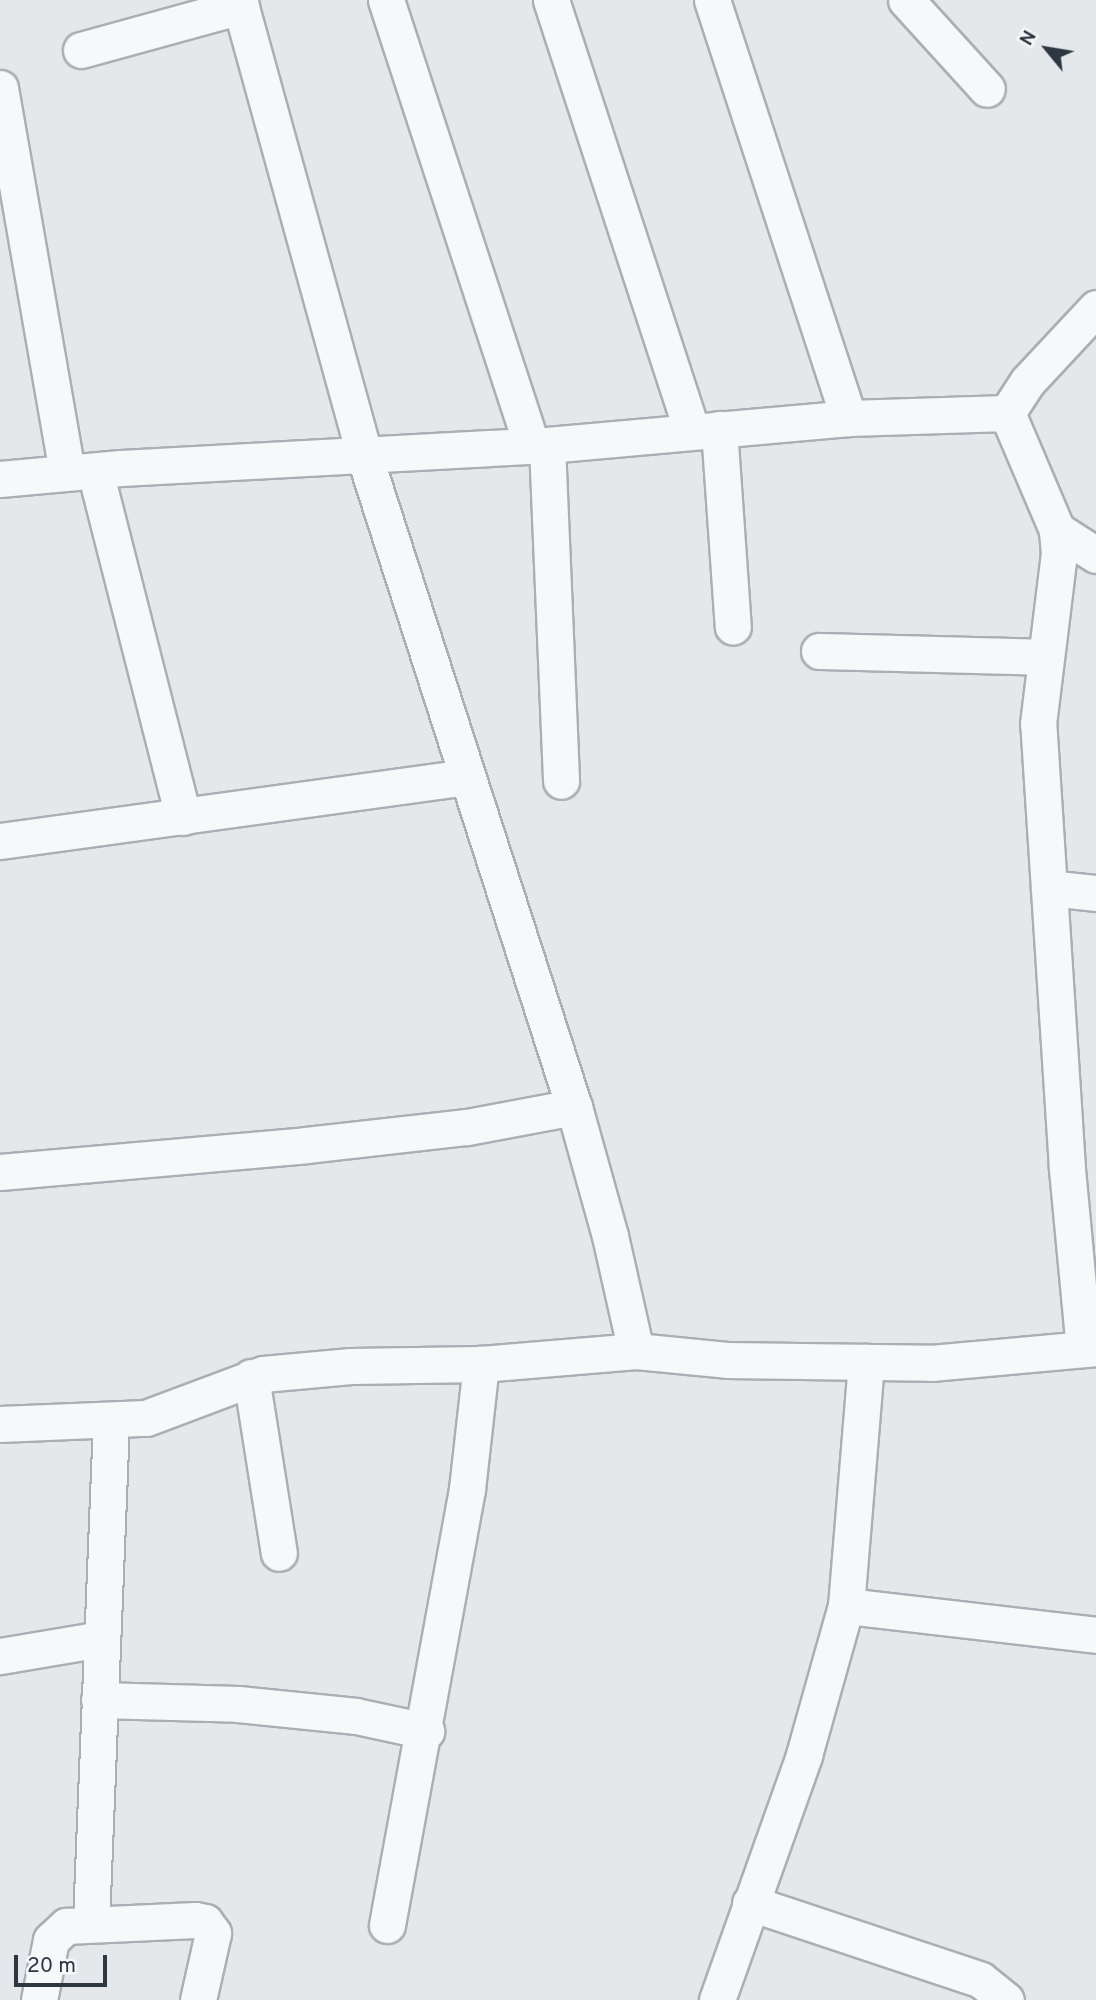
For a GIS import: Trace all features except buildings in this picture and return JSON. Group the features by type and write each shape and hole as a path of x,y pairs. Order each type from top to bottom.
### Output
{"street":[{"path":"386,0 539,446 561,781"},
{"path":"551,0 706,430 733,627"},
{"path":"712,0 849,418"},
{"path":"906,0 987,89"},
{"path":"81,50 240,3 364,455 574,1107 610,1236 636,1351"},
{"path":"0,88 81,471 183,817"},
{"path":"1007,413 1028,381 1096,308"},
{"path":"0,479 81,471 539,446 849,418 1007,413"},
{"path":"0,1424 111,1420 175,1409 251,1377 351,1366 481,1364 636,1351 727,1360 980,1360 1090,1349 1049,888 1038,724 1043,657 1058,576 1082,537 1007,413"},
{"path":"819,651 1043,657"},
{"path":"2,834 183,817 467,777"},
{"path":"1049,888 1096,893"},
{"path":"0,1172 306,1145 467,1127 574,1107"},
{"path":"717,2000 804,1755 845,1606 866,1362"},
{"path":"387,1925 426,1731 467,1489 481,1364"},
{"path":"251,1377 279,1553"},
{"path":"92,1922 111,1420"},
{"path":"845,1606 1096,1635"},
{"path":"0,1656 102,1639"},
{"path":"99,1700 238,1704 356,1716 426,1731"},
{"path":"750,1903 981,1980 1006,2000"},
{"path":"39,2000 51,1940 66,1926 92,1922 195,1920 209,1925 213,1938 198,2000"}]}
